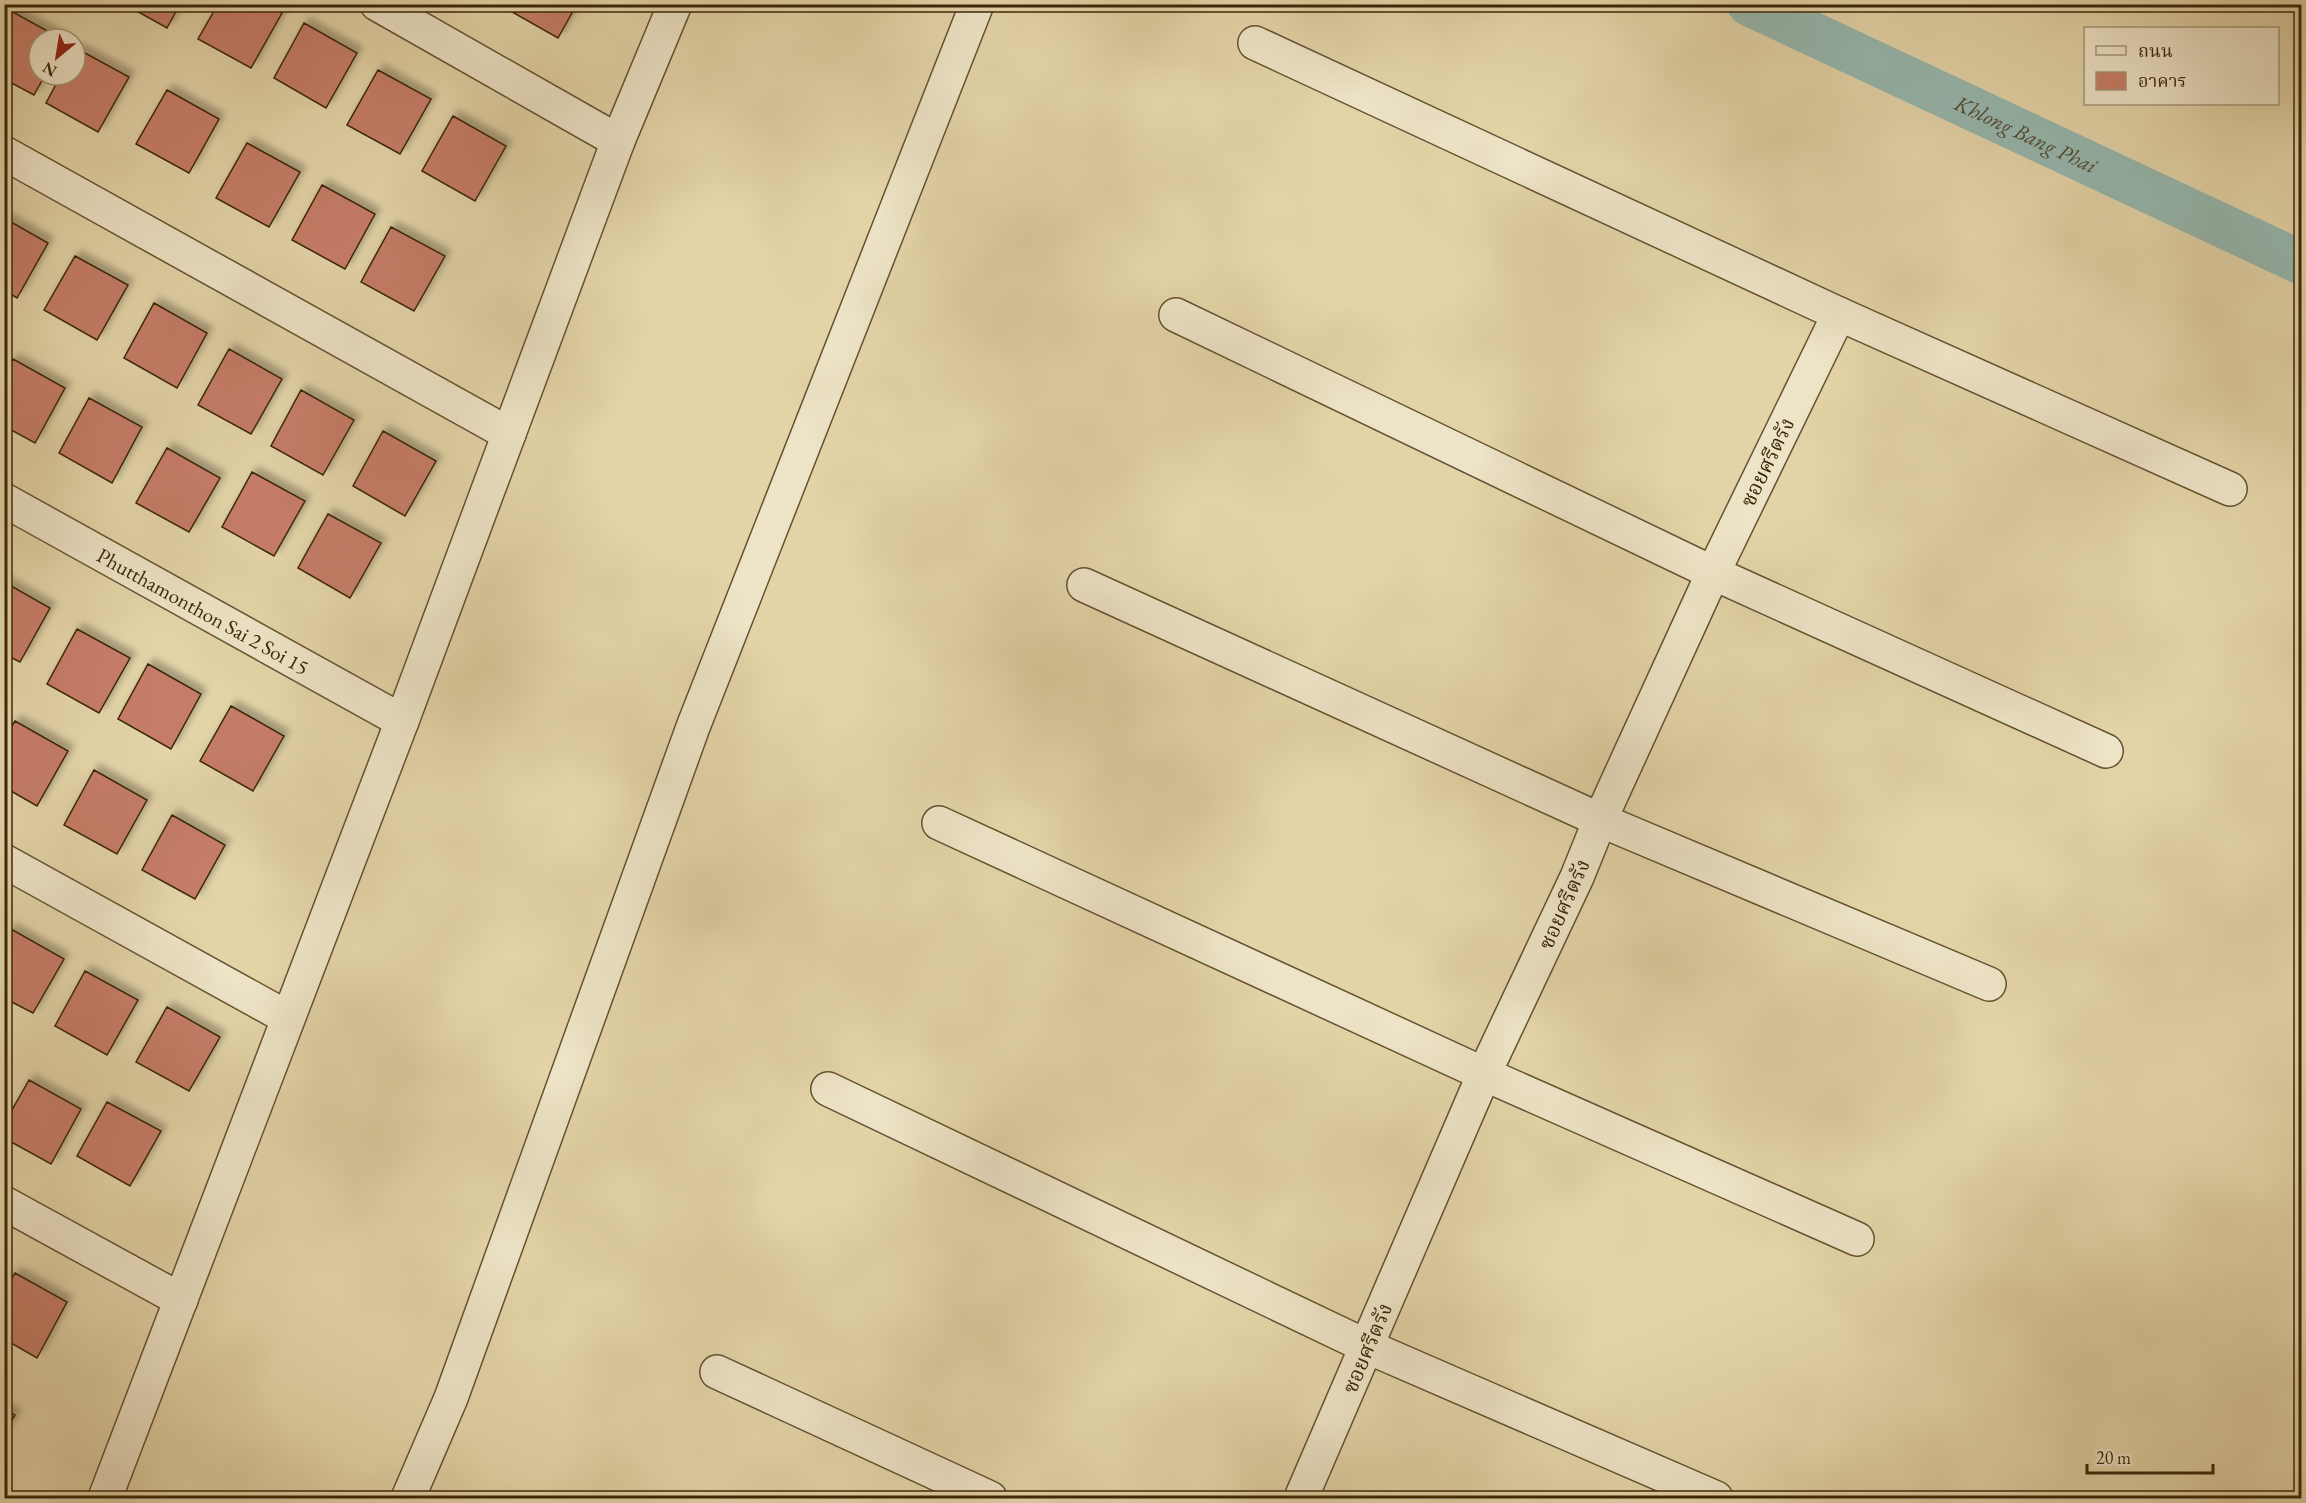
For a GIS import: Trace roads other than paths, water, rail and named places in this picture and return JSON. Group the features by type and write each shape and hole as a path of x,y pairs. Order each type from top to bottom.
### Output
{"street":[{"path":"377,4 618,141"},
{"path":"105,1498 402,721 618,141 675,4"},
{"path":"408,1498 451,1398 693,727 977,4"},
{"path":"1255,43 1839,314 2230,489"},
{"path":"4,153 509,434"},
{"name":"ซอยศรีตรัง","path":"1301,1498 1484,1074 1577,877 1600,820 1713,573 1839,314"},
{"path":"1176,315 1713,573 2106,752"},
{"name":"Phutthamonthon Sai 2 Soi 15","path":"4,500 402,721"},
{"path":"1084,585 1600,820 1989,984"},
{"path":"939,823 1484,1074 1857,1239"},
{"path":"4,861 288,1018"},
{"path":"828,1089 1368,1347 1716,1498"},
{"path":"4,1203 181,1300"},
{"path":"717,1372 990,1498"}],"waterway":[{"name":"Khlong Bang Phai","path":"1749,4 2302,263"}]}
